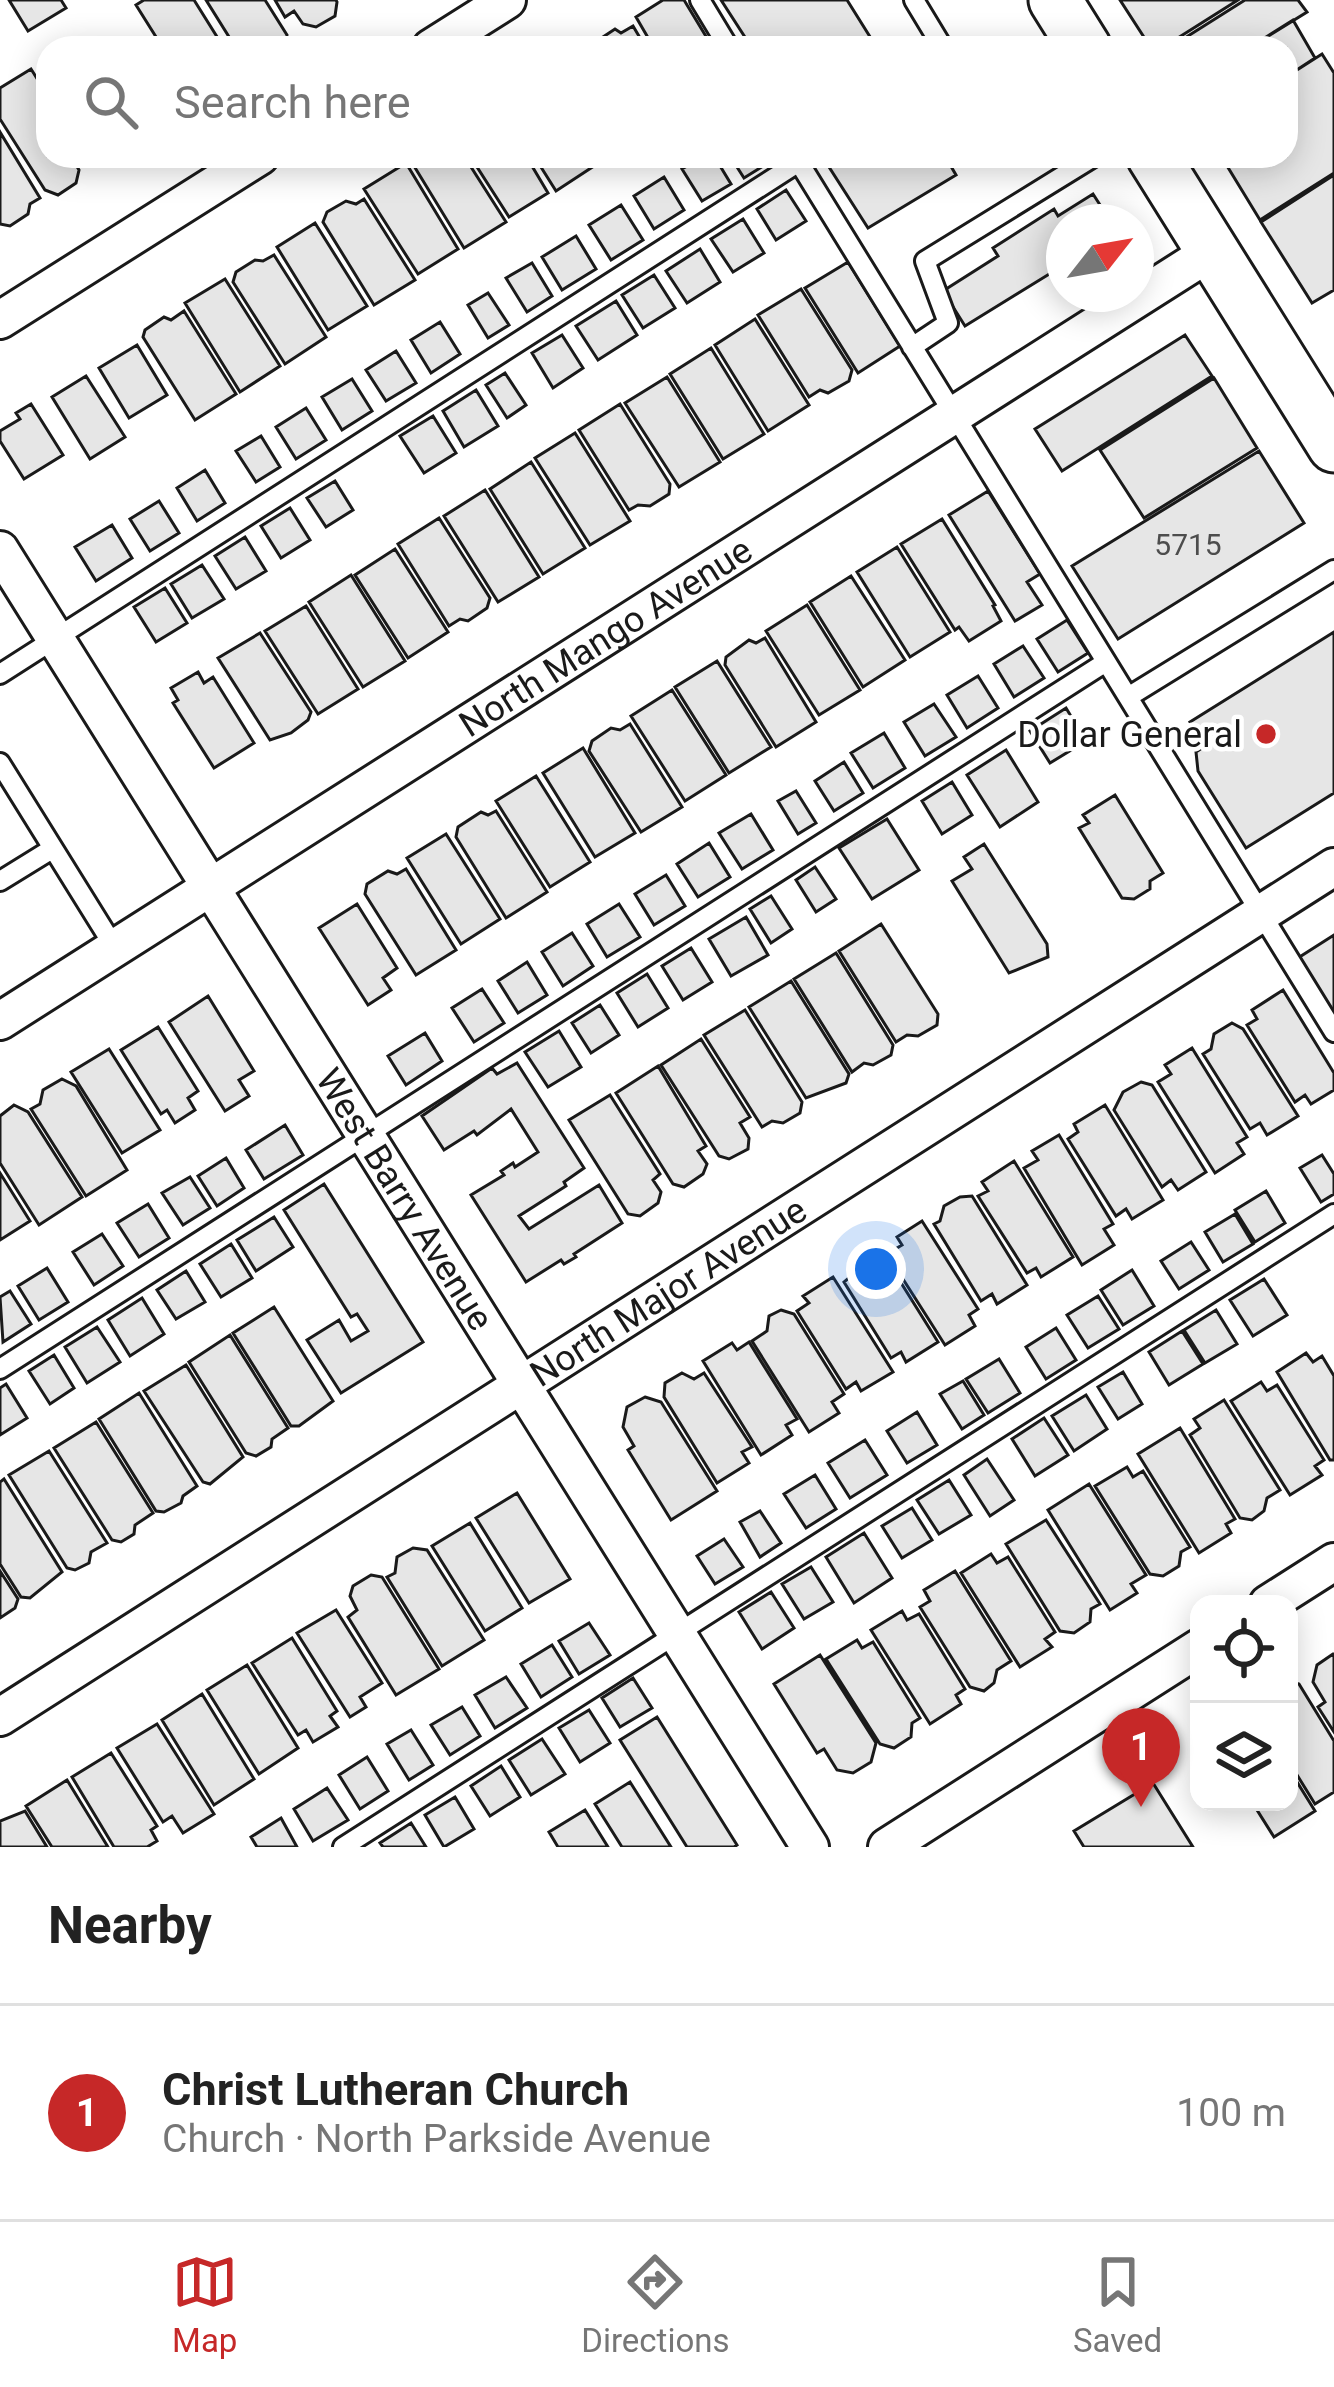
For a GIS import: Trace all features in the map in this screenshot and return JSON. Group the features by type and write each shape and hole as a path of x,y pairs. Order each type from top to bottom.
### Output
{"main road":[{"path":"1055,0 1078,36"},
{"path":"1161,168 1334,446"}],"street":[{"path":"450,36 507,0"},
{"path":"0,320 241,168"},
{"name":"North Mango Avenue","path":"0,1021 1212,250"},
{"name":"West Barry Avenue","path":"0,550 810,1847"},
{"name":"North Major Avenue","path":"0,1717 1334,867"},
{"path":"1282,1595 1334,1562"},
{"path":"887,1847 1190,1654"}],"lane":[{"path":"700,0 722,36"},
{"path":"914,0 936,36"},
{"path":"0,674 783,168"},
{"path":"803,168 1334,1032"},
{"path":"912,347 948,323 925,261 1076,168"},
{"path":"1128,697 1334,570"},
{"path":"0,1370 1106,662"},
{"path":"0,763 115,948"},
{"path":"0,881 52,848"},
{"path":"343,1847 1334,1214"}],"building":[{"path":"9,0 61,0 66,8 28,31"},
{"path":"144,0 194,0 216,36 155,36 136,5"},
{"path":"206,0 265,0 287,35 287,36 228,36"},
{"path":"275,0 336,0 335,16 316,27 303,24 294,11 285,17"},
{"path":"663,0 684,0 706,36 647,36 636,17"},
{"path":"721,0 847,0 870,36 744,36"},
{"path":"1120,0 1238,0 1181,36 1143,36"},
{"path":"1245,0 1298,0 1307,12 1268,36 1188,36"},
{"path":"1293,20 1315,58 1298,69 1298,36 1268,36"},
{"path":"633,26 639,36 604,36 615,29 621,33"},
{"path":"1322,54 1334,73 1334,173 1260,220 1228,168 1298,168 1298,69"},
{"path":"31,69 36,77 36,168 79,170 76,183 58,195 45,190 0,119 0,88"},
{"path":"0,132 40,198 10,226 0,224"},
{"path":"398,168 409,168 458,249 418,274 364,189"},
{"path":"415,168 472,168 506,222 464,248"},
{"path":"478,168 533,168 548,193 509,217"},
{"path":"542,168 591,168 556,191"},
{"path":"721,168 731,184 702,201 682,169"},
{"path":"738,168 760,168 744,178"},
{"path":"830,168 952,168 956,175 868,228"},
{"path":"1334,175 1334,290 1312,303 1261,222"},
{"path":"664,177 684,210 654,229 634,196"},
{"path":"786,190 806,221 776,240 757,209"},
{"path":"1093,194 1099,204 1077,204"},
{"path":"364,199 415,280 374,305 323,222 327,212 346,201 356,204"},
{"path":"621,205 643,240 611,260 589,225"},
{"path":"1046,214 1046,276 965,326 943,291 998,256 993,248"},
{"path":"743,219 764,253 733,272 711,239"},
{"path":"315,223 367,306 328,330 277,247"},
{"path":"576,236 596,269 562,290 542,257"},
{"path":"700,249 720,282 687,303 666,271"},
{"path":"274,255 326,337 285,364 233,282 236,272"},
{"path":"848,262 900,346 858,373 805,288"},
{"path":"532,263 552,296 527,312 506,278"},
{"path":"654,275 675,308 643,328 622,295"},
{"path":"225,279 280,366 240,392 185,303"},
{"path":"801,289 852,370 849,381 809,397 758,315"},
{"path":"488,293 509,325 488,338 468,305"},
{"path":"616,301 637,335 598,360 576,326"},
{"path":"184,311 236,394 195,420 143,337 145,330 164,317 171,320"},
{"path":"755,319 809,405 768,431 715,345"},
{"path":"440,322 460,354 431,373 411,340"},
{"path":"562,335 583,368 553,388 532,353"},
{"path":"1185,335 1212,376 1062,471 1035,429"},
{"path":"137,345 167,395 129,418 99,368"},
{"path":"711,348 764,434 723,459 670,374"},
{"path":"396,351 416,383 386,401 366,370"},
{"path":"505,373 526,405 507,418 486,385"},
{"path":"86,376 125,437 90,459 52,397"},
{"path":"667,377 720,462 679,487 625,403"},
{"path":"1214,378 1257,448 1144,518 1100,450"},
{"path":"352,379 372,411 342,430 322,397"},
{"path":"476,390 498,426 464,447 443,411"},
{"path":"31,404 63,455 24,479 0,441 0,431 20,419 16,413"},
{"path":"620,404 670,484 669,494 650,506 629,510 579,430"},
{"path":"306,408 326,440 296,459 276,427"},
{"path":"433,416 456,453 424,473 400,436"},
{"path":"575,433 630,521 590,545 535,458"},
{"path":"261,436 280,467 256,482 236,451"},
{"path":"1259,451 1304,523 1118,639 1072,566"},
{"path":"531,462 585,548 543,574 490,489"},
{"path":"205,470 225,503 197,521 177,488"},
{"path":"335,481 353,510 326,527 307,498"},
{"path":"485,490 539,577 498,602 444,516"},
{"path":"988,491 1040,574 1027,582 1042,605 1015,621 949,515"},
{"path":"159,501 179,533 150,551 130,519"},
{"path":"290,508 310,540 281,558 261,526"},
{"path":"439,518 490,598 487,608 468,621 460,619 449,626 398,544"},
{"path":"942,519 1001,621 969,641 959,627 955,630 901,544"},
{"path":"112,525 132,558 96,581 75,547"},
{"path":"245,537 266,571 236,589 215,556"},
{"path":"897,547 950,632 910,657 857,572"},
{"path":"395,549 448,632 408,658 355,575"},
{"path":"202,565 224,599 192,618 171,584"},
{"path":"351,575 405,661 363,687 309,602"},
{"path":"851,576 905,660 863,687 810,602"},
{"path":"165,588 187,623 156,642 134,607"},
{"path":"807,605 860,690 819,715 766,631"},
{"path":"306,606 358,689 318,714 265,631"},
{"path":"1067,620 1088,653 1058,672 1037,639"},
{"name":"Dollar General","path":"1334,632 1334,793 1246,848 1198,771 1196,752 1205,746 1190,722"},
{"path":"260,633 311,712 291,733 270,740 218,658"},
{"path":"765,638 816,722 776,747 725,665 726,657 749,640 756,643"},
{"path":"1023,646 1044,678 1014,697 994,664"},
{"path":"717,661 771,747 729,773 675,687"},
{"path":"198,672 204,683 213,677 254,743 214,768 173,703 178,700 171,688"},
{"path":"978,676 998,708 967,728 947,695"},
{"path":"672,690 726,775 685,801 631,716"},
{"path":"934,704 956,737 925,756 904,722"},
{"path":"1066,708 1086,741 1050,763 1030,731"},
{"path":"630,724 682,807 641,832 589,751 592,741 611,728 620,730"},
{"path":"884,733 905,768 873,788 851,753"},
{"path":"583,748 635,833 595,857 543,773"},
{"path":"1006,750 1038,802 1000,827 967,775"},
{"path":"844,762 863,793 834,811 815,781"},
{"path":"536,776 590,862 550,887 496,801"},
{"path":"952,782 972,815 942,834 922,801"},
{"path":"796,791 816,823 798,834 778,801"},
{"path":"1115,795 1163,873 1134,899 1122,898 1079,828 1089,823 1083,815"},
{"path":"496,811 547,892 506,918 456,837 458,827 481,812"},
{"path":"751,814 773,850 742,869 719,833"},
{"path":"887,819 919,870 872,899 839,848"},
{"path":"446,834 500,919 461,944 407,858"},
{"path":"709,843 730,877 698,897 677,864"},
{"path":"984,844 1047,944 1048,957 1009,973 952,881 972,869 964,857"},
{"path":"815,867 836,899 816,912 796,880"},
{"path":"406,869 456,950 416,975 365,894 367,884 388,871 397,874"},
{"path":"666,875 685,906 654,925 635,894"},
{"path":"771,896 792,929 771,943 750,909"},
{"path":"357,904 397,968 383,978 391,990 368,1005 319,928"},
{"path":"619,904 640,937 607,957 587,924"},
{"path":"746,917 768,955 731,976 709,939"},
{"path":"881,924 938,1014 937,1025 896,1042 839,951"},
{"path":"572,933 593,966 563,986 542,952"},
{"path":"1334,935 1334,1015 1298,958"},
{"path":"691,948 712,982 683,1000 662,966"},
{"path":"836,953 893,1045 891,1055 852,1072 794,979"},
{"path":"527,962 547,995 518,1013 498,981"},
{"path":"647,974 668,1008 638,1027 617,993"},
{"path":"791,981 849,1074 846,1083 806,1098 749,1007"},
{"path":"482,989 504,1023 474,1042 452,1008"},
{"path":"1283,990 1334,1073 1334,1090 1311,1104 1305,1095 1295,1102 1247,1025 1257,1019 1252,1010"},
{"path":"208,996 254,1071 239,1080 249,1096 225,1111 169,1022"},
{"path":"600,1005 619,1035 591,1053 572,1023"},
{"path":"745,1010 802,1102 800,1113 783,1123 772,1121 762,1127 704,1035"},
{"path":"1232,1023 1243,1029 1298,1116 1267,1135 1260,1123 1250,1129 1203,1054 1211,1049 1214,1034"},
{"path":"158,1027 198,1091 188,1098 195,1110 175,1123 167,1110 161,1114 121,1050"},
{"path":"559,1031 581,1067 548,1087 525,1052"},
{"path":"425,1033 442,1061 406,1085 388,1056"},
{"path":"701,1039 750,1117 740,1123 749,1138 748,1149 729,1159 719,1156 661,1065"},
{"path":"1192,1048 1247,1137 1237,1143 1244,1154 1215,1173 1158,1082 1171,1074 1165,1065"},
{"path":"109,1049 160,1130 122,1153 71,1072"},
{"path":"517,1063 584,1168 564,1182 566,1186 519,1216 529,1229 599,1185 622,1223 574,1254 576,1257 564,1264 561,1260 526,1282 471,1195 504,1175 501,1171 513,1163 515,1167 538,1152 511,1109 477,1135 474,1131 444,1150 422,1116 492,1068 497,1074"},
{"path":"658,1066 706,1146 698,1151 707,1164 703,1174 684,1187 673,1184 616,1093"},
{"path":"62,1079 76,1086 127,1170 86,1196 31,1109 40,1104 43,1090"},
{"path":"1141,1082 1152,1085 1206,1172 1178,1190 1171,1180 1162,1187 1114,1110 1123,1092"},
{"path":"610,1095 660,1174 653,1180 661,1192 658,1203 640,1216 628,1214 569,1120"},
{"path":"14,1105 28,1112 82,1197 39,1225 0,1163 0,1116"},
{"path":"1105,1105 1163,1200 1132,1219 1126,1209 1116,1216 1068,1139 1078,1132 1074,1124"},
{"path":"285,1125 303,1155 264,1179 246,1150"},
{"path":"1059,1135 1113,1224 1104,1229 1114,1245 1082,1265 1024,1168 1038,1160 1032,1151"},
{"path":"1322,1155 1334,1174 1334,1194 1321,1202 1300,1168"},
{"path":"226,1158 244,1188 217,1206 198,1176"},
{"path":"1014,1161 1073,1257 1041,1277 1036,1268 1027,1273 978,1196 988,1191 982,1182"},
{"path":"0,1173 30,1221 0,1240"},
{"path":"190,1177 210,1208 183,1225 162,1193"},
{"path":"324,1184 423,1342 341,1393 307,1340 339,1320 351,1341 368,1331 357,1314 351,1317 284,1210"},
{"path":"1266,1191 1285,1223 1255,1242 1235,1210"},
{"path":"972,1196 1027,1285 997,1304 992,1294 981,1301 934,1224 940,1221 944,1206"},
{"path":"148,1204 169,1238 139,1257 117,1223"},
{"path":"1235,1214 1253,1244 1223,1262 1205,1232"},
{"path":"274,1217 293,1247 256,1271 237,1240"},
{"path":"922,1221 978,1309 969,1315 975,1326 945,1345 887,1254 902,1245 897,1237"},
{"path":"102,1234 123,1266 94,1285 73,1252"},
{"path":"1191,1242 1209,1270 1179,1289 1161,1261"},
{"path":"231,1244 252,1278 221,1297 200,1264"},
{"path":"872,1253 883,1254 938,1342 906,1362 901,1352 891,1358 844,1282 853,1263"},
{"path":"47,1268 68,1302 39,1320 18,1286"},
{"path":"1132,1270 1154,1306 1123,1325 1101,1290"},
{"path":"186,1271 205,1302 176,1319 157,1290"},
{"path":"833,1277 893,1372 861,1391 856,1382 846,1389 797,1311 809,1303 803,1296"},
{"path":"1264,1279 1287,1315 1253,1336 1230,1300"},
{"path":"10,1291 31,1324 3,1342 0,1297"},
{"path":"1098,1296 1119,1329 1088,1348 1067,1315"},
{"path":"142,1298 164,1334 130,1356 108,1320"},
{"path":"274,1307 333,1401 299,1426 291,1426 233,1333"},
{"path":"781,1310 794,1314 844,1394 832,1402 839,1413 809,1432 752,1341 767,1331 769,1316"},
{"path":"1216,1310 1237,1344 1205,1363 1184,1330"},
{"path":"97,1327 120,1362 87,1383 65,1347"},
{"path":"1056,1328 1076,1360 1046,1379 1026,1347"},
{"path":"1182,1331 1203,1364 1169,1385 1149,1352"},
{"path":"230,1335 288,1428 256,1456 246,1453 189,1362"},
{"path":"749,1342 797,1419 786,1425 792,1435 761,1455 703,1361 732,1343 737,1350"},
{"path":"1306,1353 1313,1362 1322,1356 1334,1376 1334,1460 1277,1372"},
{"path":"54,1355 74,1388 50,1404 29,1371"},
{"path":"999,1359 1020,1393 988,1413 966,1379"},
{"path":"186,1365 243,1457 210,1484 203,1482 144,1391"},
{"path":"1123,1372 1142,1404 1118,1419 1098,1387"},
{"path":"682,1373 694,1379 704,1373 752,1447 742,1452 749,1463 717,1483 664,1397 665,1383"},
{"path":"963,1381 984,1415 962,1429 940,1394"},
{"path":"1261,1382 1267,1391 1277,1385 1324,1460 1315,1466 1322,1475 1290,1495 1231,1401"},
{"path":"6,1384 27,1418 0,1435 0,1388"},
{"path":"139,1393 197,1486 164,1512 156,1511 99,1419"},
{"path":"1086,1395 1107,1429 1074,1451 1052,1416"},
{"path":"645,1397 661,1402 717,1491 671,1520 628,1450 634,1446 623,1427 627,1407"},
{"path":"1224,1400 1280,1490 1267,1498 1264,1511 1252,1520 1240,1518 1190,1435 1200,1428 1194,1419"},
{"path":"917,1412 937,1445 907,1463 887,1431"},
{"path":"1044,1418 1068,1455 1035,1476 1012,1439"},
{"path":"96,1422 153,1513 121,1542 112,1540 54,1448"},
{"path":"1180,1428 1235,1519 1226,1524 1231,1533 1199,1553 1138,1454"},
{"path":"865,1440 887,1475 850,1498 828,1463"},
{"path":"49,1451 107,1543 91,1552 89,1563 75,1570 67,1568 9,1475"},
{"path":"987,1459 1014,1500 990,1516 964,1475"},
{"path":"1127,1467 1133,1477 1143,1471 1190,1547 1181,1552 1179,1566 1163,1576 1150,1574 1095,1486"},
{"path":"815,1475 836,1509 806,1528 784,1494"},
{"path":"4,1479 62,1572 30,1598 21,1597 0,1564 0,1482"},
{"path":"949,1480 971,1515 939,1534 917,1500"},
{"path":"1089,1484 1146,1575 1131,1584 1137,1593 1110,1610 1048,1510"},
{"path":"517,1493 570,1579 529,1603 476,1518"},
{"path":"912,1508 932,1540 902,1558 882,1526"},
{"path":"760,1511 781,1543 760,1557 740,1522"},
{"path":"1046,1520 1100,1604 1091,1609 1090,1622 1074,1633 1060,1631 1006,1544"},
{"path":"470,1523 522,1608 485,1631 432,1546"},
{"path":"864,1533 892,1578 854,1603 826,1557"},
{"path":"724,1539 743,1567 715,1584 697,1556"},
{"path":"413,1548 427,1550 484,1640 442,1666 387,1577 395,1573 397,1557"},
{"path":"991,1554 997,1563 1008,1557 1055,1632 1045,1639 1052,1647 1020,1667 961,1573"},
{"path":"811,1567 833,1602 804,1619 782,1584"},
{"path":"0,1571 18,1599 15,1608 0,1618"},
{"path":"955,1571 1011,1661 997,1670 994,1683 984,1691 970,1687 920,1607 930,1601 924,1590"},
{"path":"371,1575 382,1577 439,1669 396,1695 348,1617 357,1610 350,1596 353,1586"},
{"path":"771,1592 794,1628 762,1649 739,1612"},
{"path":"336,1610 382,1683 360,1697 366,1707 350,1717 297,1633"},
{"path":"902,1611 907,1620 919,1614 965,1689 956,1695 961,1704 930,1724 871,1630"},
{"path":"589,1623 610,1655 579,1674 559,1641"},
{"path":"292,1638 337,1711 330,1716 338,1727 313,1742 306,1730 298,1735 252,1663"},
{"path":"857,1640 862,1648 873,1642 920,1718 912,1723 911,1737 894,1748 880,1744 826,1659"},
{"path":"552,1645 572,1677 541,1697 521,1664"},
{"path":"1334,1654 1334,1732 1318,1707 1325,1702 1313,1682 1317,1665"},
{"path":"820,1655 876,1743 871,1762 853,1773 837,1770 824,1749 817,1753 774,1684"},
{"path":"247,1665 298,1748 259,1774 207,1690"},
{"path":"506,1677 527,1708 495,1728 475,1695"},
{"path":"633,1678 652,1708 620,1727 602,1698"},
{"path":"1298,1684 1334,1741 1334,1792 1315,1804 1298,1777"},
{"path":"202,1694 254,1779 214,1805 162,1720"},
{"path":"462,1707 480,1736 450,1755 431,1725"},
{"path":"589,1710 610,1743 580,1762 559,1728"},
{"path":"657,1717 737,1845 734,1847 687,1847 620,1740"},
{"path":"157,1724 214,1814 183,1833 172,1816 163,1822 117,1748"},
{"path":"411,1730 433,1765 409,1780 387,1744"},
{"path":"542,1739 565,1774 531,1795 509,1760"},
{"path":"111,1753 157,1826 151,1830 157,1841 147,1847 114,1847 72,1777"},
{"path":"367,1757 388,1791 360,1809 339,1775"},
{"path":"501,1766 520,1797 490,1816 471,1786"},
{"path":"67,1780 108,1847 52,1847 26,1806"},
{"path":"630,1782 671,1847 622,1847 595,1804"},
{"path":"1153,1783 1193,1847 1084,1847 1074,1831"},
{"path":"1298,1784 1315,1811 1274,1837 1258,1811 1298,1811"},
{"path":"327,1788 348,1820 313,1841 294,1809"},
{"path":"455,1797 474,1829 444,1847 425,1815"},
{"path":"585,1810 608,1847 558,1847 549,1832"},
{"path":"25,1811 47,1847 0,1847 0,1821"},
{"path":"281,1818 297,1847 257,1847 251,1837"},
{"path":"411,1823 426,1847 383,1847 380,1843"}],"place":[{"name":"Dollar General","path":"1266,734"},
{"name":"Christ Lutheran Church","path":"1141,1807"}]}
